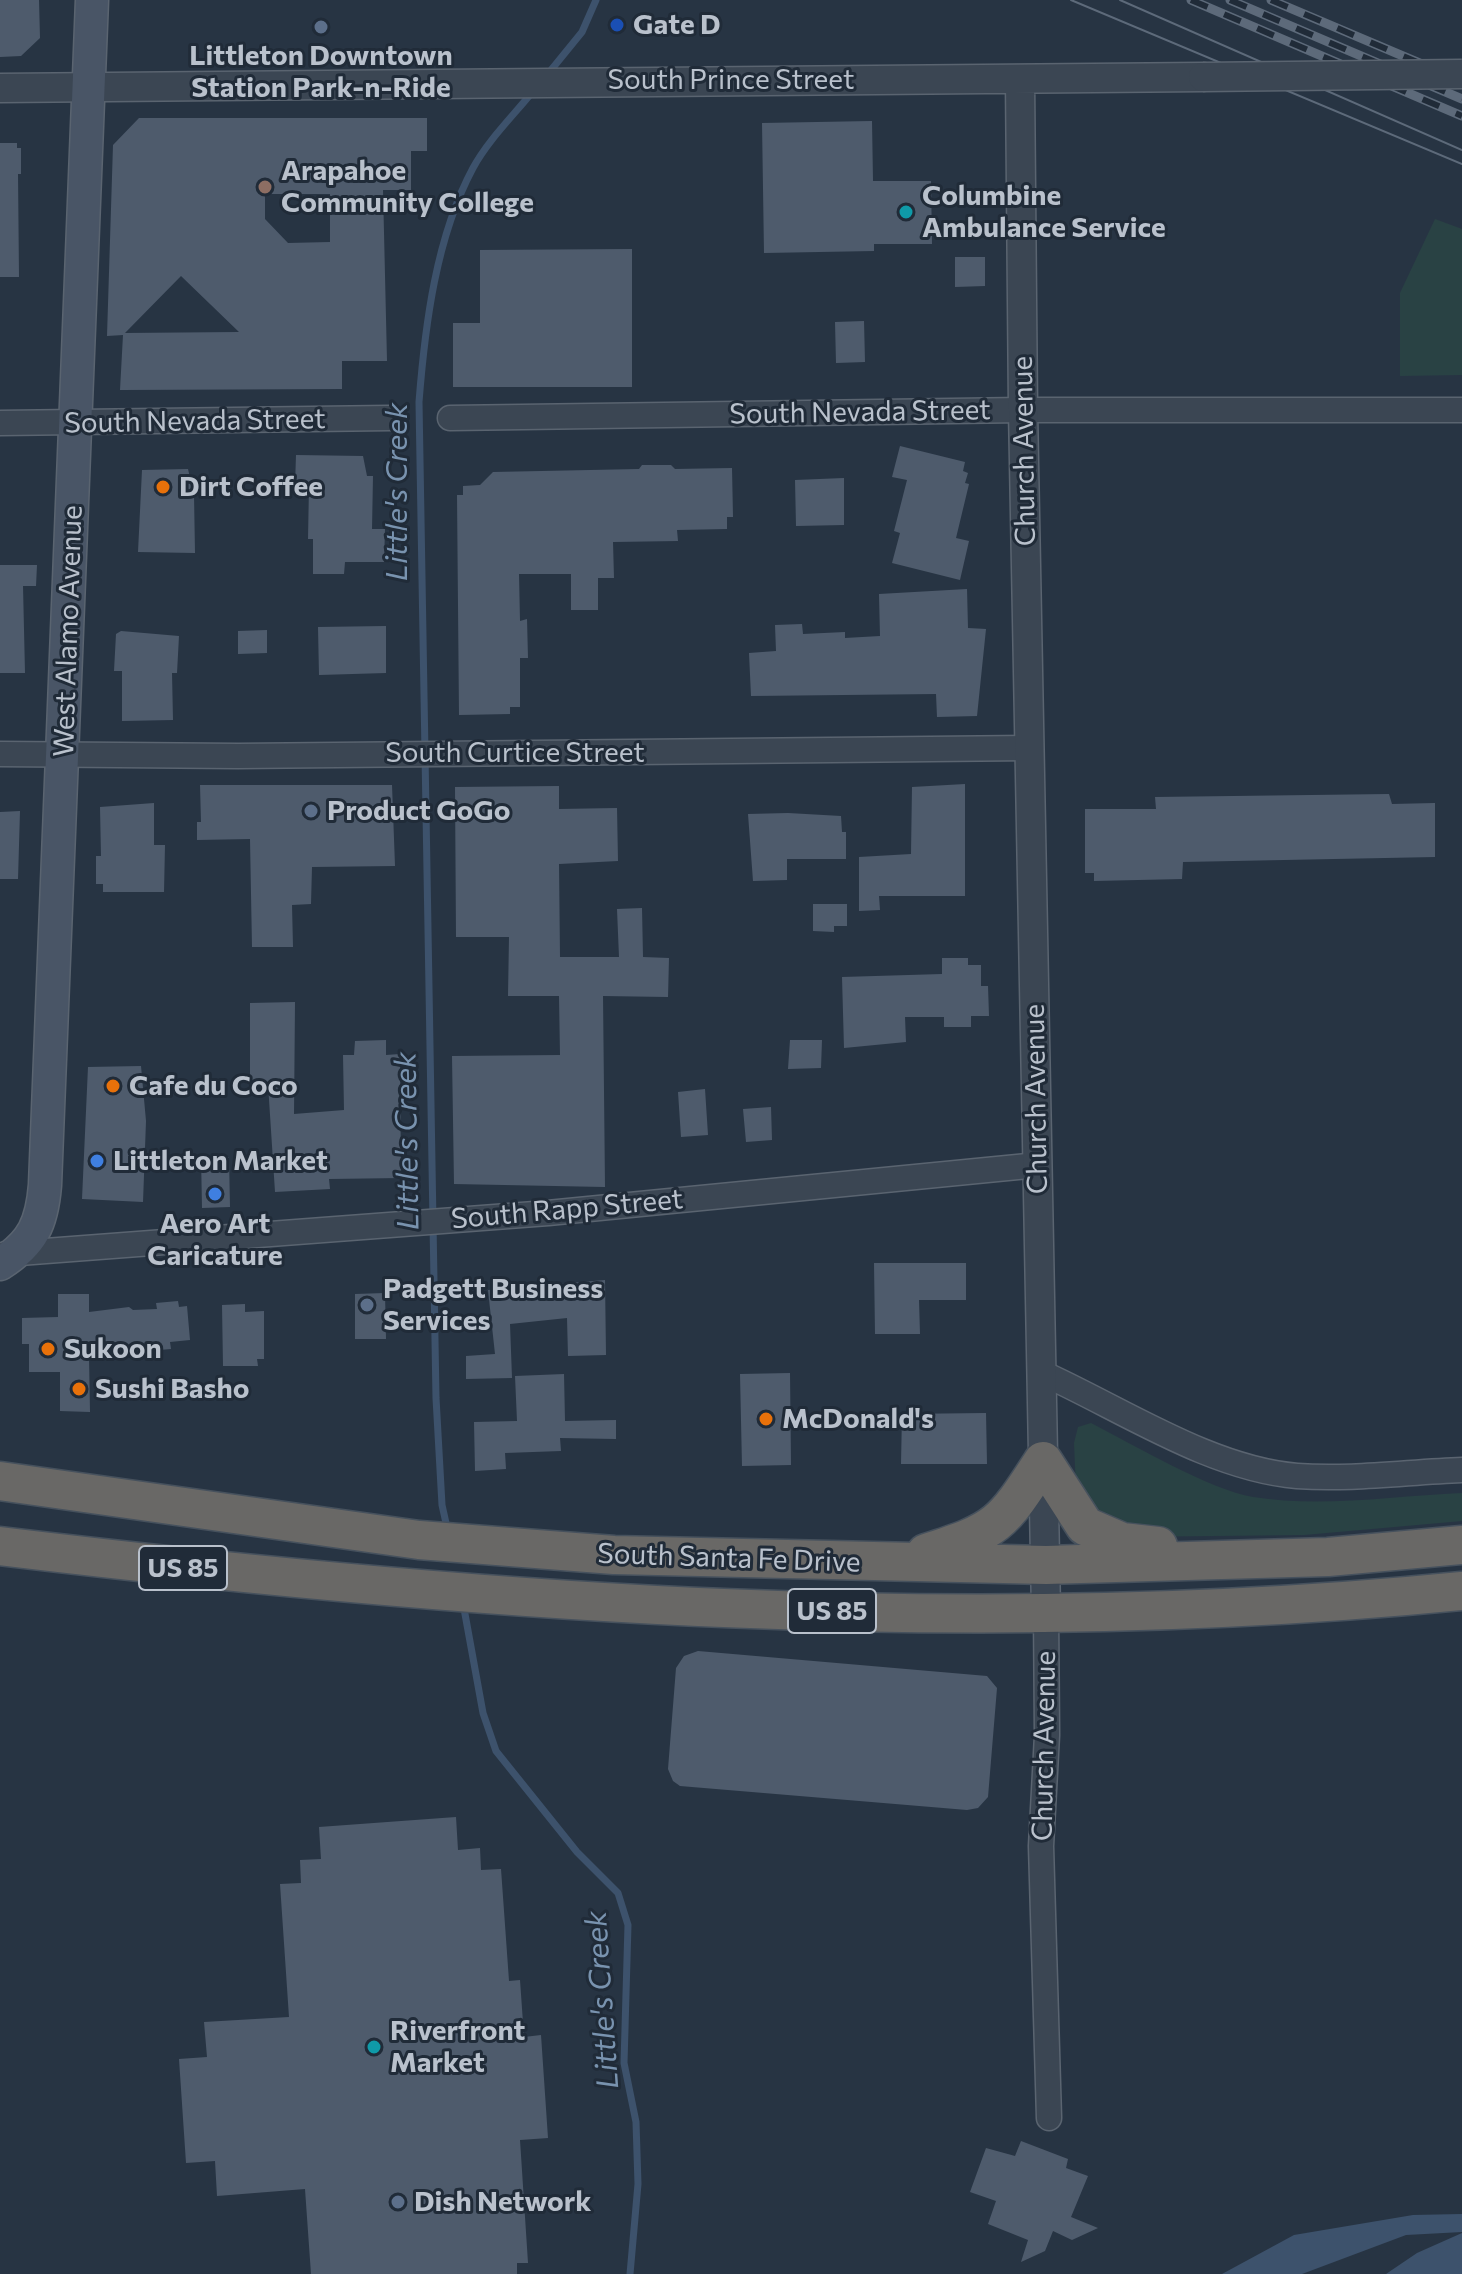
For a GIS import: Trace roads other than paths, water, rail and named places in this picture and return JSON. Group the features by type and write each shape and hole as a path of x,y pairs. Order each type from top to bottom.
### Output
{"highway":[{"path":"897,1562 968,1540 995,1527 1016,1503 1043,1461 1085,1526 1139,1546 1299,1542 1419,1531 1462,1533"},
{"name":"South Santa Fe Drive","path":"8,1478 419,1540 614,1555 1046,1565 1328,1557 1462,1545"},
{"name":"South Santa Fe Drive","path":"0,1546 430,1591 719,1608 1046,1611 1331,1603 1462,1591"},
{"path":"0,1570 72,1555"}],"main road":[{"name":"West Alamo Avenue","path":"5,1257 39,1227 45,1185 92,0"}],"street":[{"name":"South Prince Street","path":"0,88 1462,74"},
{"name":"Church Avenue","path":"1020,79 1023,410 1046,1565 1047,1735 1041,1846 1049,2118"},
{"name":"South Nevada Street","path":"450,418 1023,410 1462,410"},
{"name":"South Nevada Street","path":"0,423 390,418"},
{"name":"South Curtice Street","path":"0,754 446,754 1029,748"},
{"name":"South Rapp Street","path":"5,1257 1038,1165"},
{"path":"1042,1373 1206,1451 1246,1466 1297,1476 1462,1470"}],"water":[{"path":"1462,2214 1462,2232 1406,2235 1302,2274 1222,2274 1294,2235 1413,2215"},
{"path":"1462,2233 1462,2274 1386,2274 1417,2253"}],"waterway":[{"name":"Little's Creek","path":"547,75 582,32 596,0"},
{"name":"Little's Creek","path":"448,1532 442,1505 436,1398 419,402 434,282 460,195 479,158 534,90"},
{"name":"Little's Creek","path":"463,1603 483,1713 496,1751 577,1852 618,1893 628,1925 624,2063 636,2122 638,2184 630,2274"}],"tram line":[{"path":"1071,0 1462,164"},
{"path":"1120,0 1462,150"}],"railway":[{"path":"1191,0 1462,116"},
{"path":"1230,0 1462,99"},
{"path":"1271,0 1462,81"}],"place":[{"name":"Gate D","path":"617,25"},
{"name":"Littleton Downtown Station Park-n-Ride","path":"321,27"},
{"name":"Arapahoe Community College","path":"265,187"},
{"name":"Columbine Ambulance Service","path":"906,212"},
{"name":"Dirt Coffee","path":"163,487"},
{"name":"Product GoGo","path":"311,811"},
{"name":"Cafe du Coco","path":"113,1086"},
{"name":"Littleton Market","path":"97,1161"},
{"name":"Aero Art Caricature","path":"215,1194"},
{"name":"Padgett Business Services","path":"367,1305"},
{"name":"Sukoon","path":"48,1349"},
{"name":"Sushi Basho","path":"79,1389"},
{"name":"McDonald's","path":"766,1419"},
{"name":"Riverfront Market","path":"374,2047"},
{"name":"Dish Network","path":"398,2202"}]}
